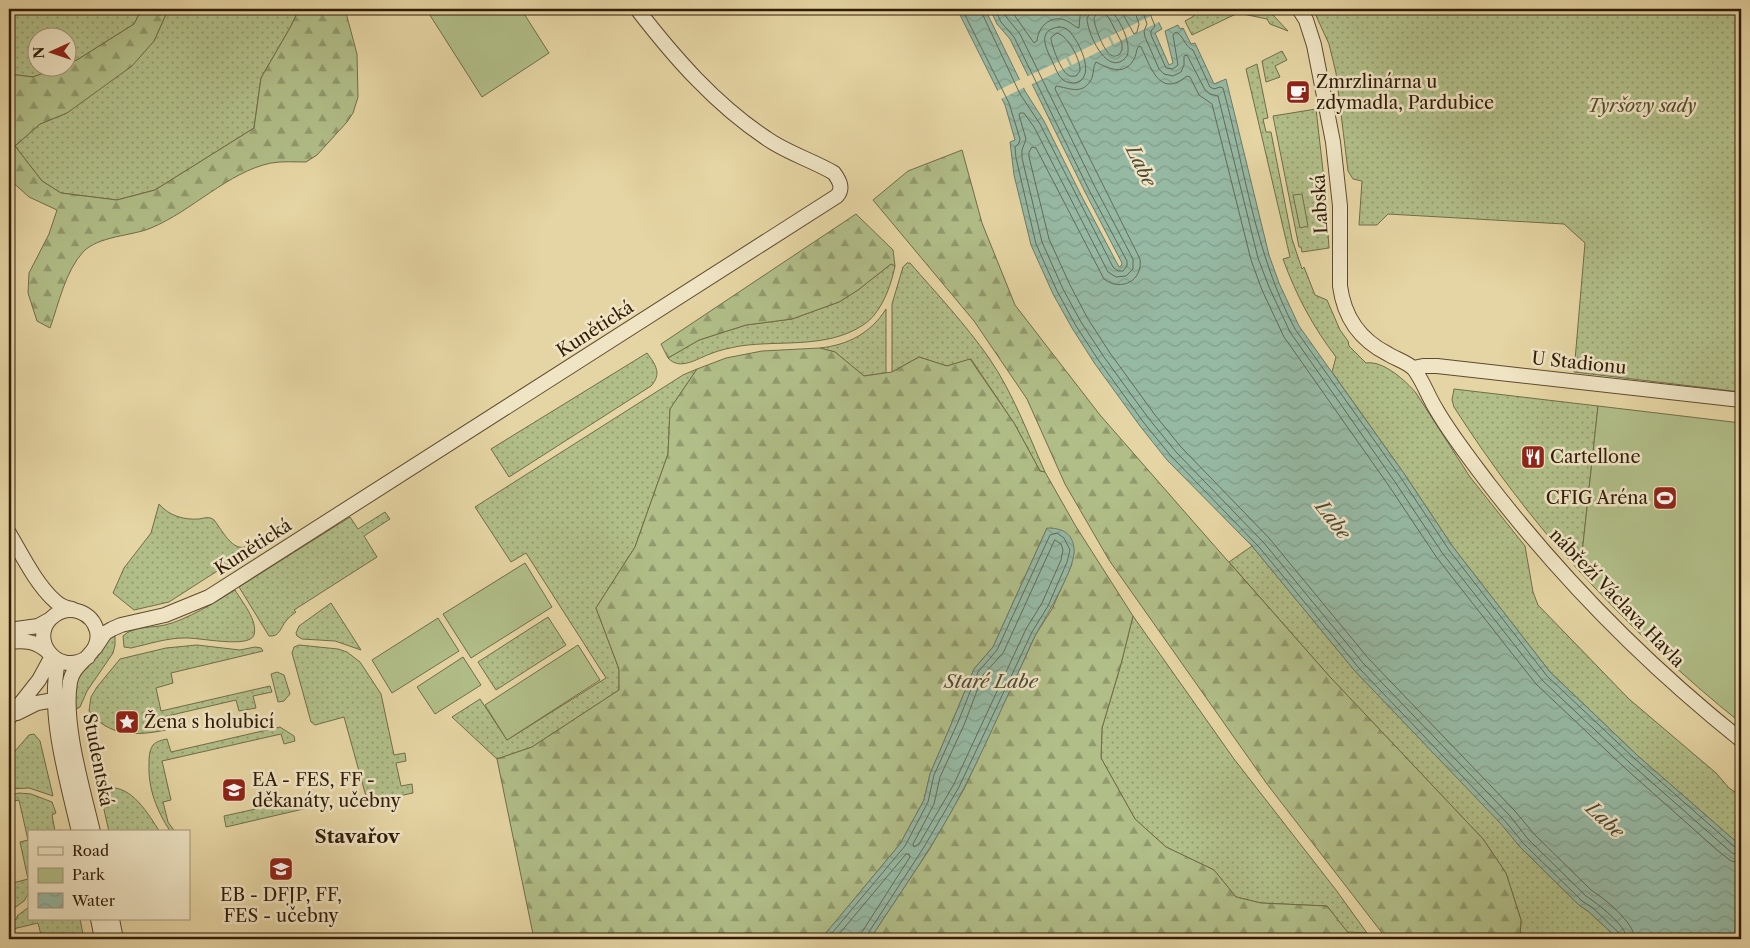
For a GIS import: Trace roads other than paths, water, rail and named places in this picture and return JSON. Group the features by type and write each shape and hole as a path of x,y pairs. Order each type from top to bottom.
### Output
{"street":[{"name":"Kunětická","path":"63,697 73,672 92,652 104,633 121,625 165,615 209,598 835,198 840,192 840,181 834,173 767,139 725,106 660,40 637,9"},
{"name":"Labská","path":"1299,9 1306,20 1314,45 1327,104 1337,165 1342,300 1352,323 1366,339 1413,368"},
{"name":"U Stadionu","path":"1413,368 1437,366 1741,400"},
{"name":"nábřeží Václava Havla","path":"1413,368 1443,421 1546,555 1640,653 1741,740"},
{"path":"9,533 40,583 51,618 44,629 44,640 53,657 63,697 31,705 9,719"},
{"name":"Kunětická","path":"40,583 56,603 78,611 106,625 121,625"},
{"path":"9,630 38,626 64,610 78,611 93,622 97,630 97,639 92,652 74,663 53,657 42,647 32,642 9,642"},
{"path":"9,719 39,680 53,657"},
{"name":"Studentská","path":"63,697 59,740 79,830"},
{"name":"Studentská","path":"63,697 93,830"},
{"path":"98,920 102,939"},
{"path":"112,920 116,939"}],"water":[{"name":"Labe","path":"957,9 985,9 1025,91 1044,121 1119,267 1122,263 1010,39 997,24 990,9 1152,9 1162,29 1155,33 1169,65 1173,63 1165,31 1178,25 1180,29 1183,28 1191,44 1195,43 1214,84 1226,79 1269,255 1279,283 1299,326 1405,475 1453,547 1550,672 1638,756 1741,846 1741,939 1618,939 1579,905 1520,847 1501,824 1354,670 1252,546 1167,460 1095,364 1053,294 1031,245 1014,175 1010,142 1015,140 1005,105"},
{"name":"Staré Labe","path":"1047,528 1061,530 1071,538 1074,556 1071,566 1060,591 1033,639 985,746 954,808 870,939 821,939 900,844 924,800 930,774 974,669 993,647"}],"place":[{"name":"Zmrzlinárna u zdymadla, Pardubice","path":"1298,92"},
{"name":"Cartellone","path":"1533,457"},
{"name":"CFIG Aréna","path":"1665,498"},
{"name":"Žena s holubicí","path":"127,722"},
{"name":"EA - FES, FF - děkanáty, učebny","path":"234,790"},
{"name":"EB - DFJP, FF, FES - učebny","path":"281,869"}],"district":[{"name":"Stavařov","path":"357,836"}],"park label":[{"name":"Tyršovy sady","path":"1642,106"}]}
